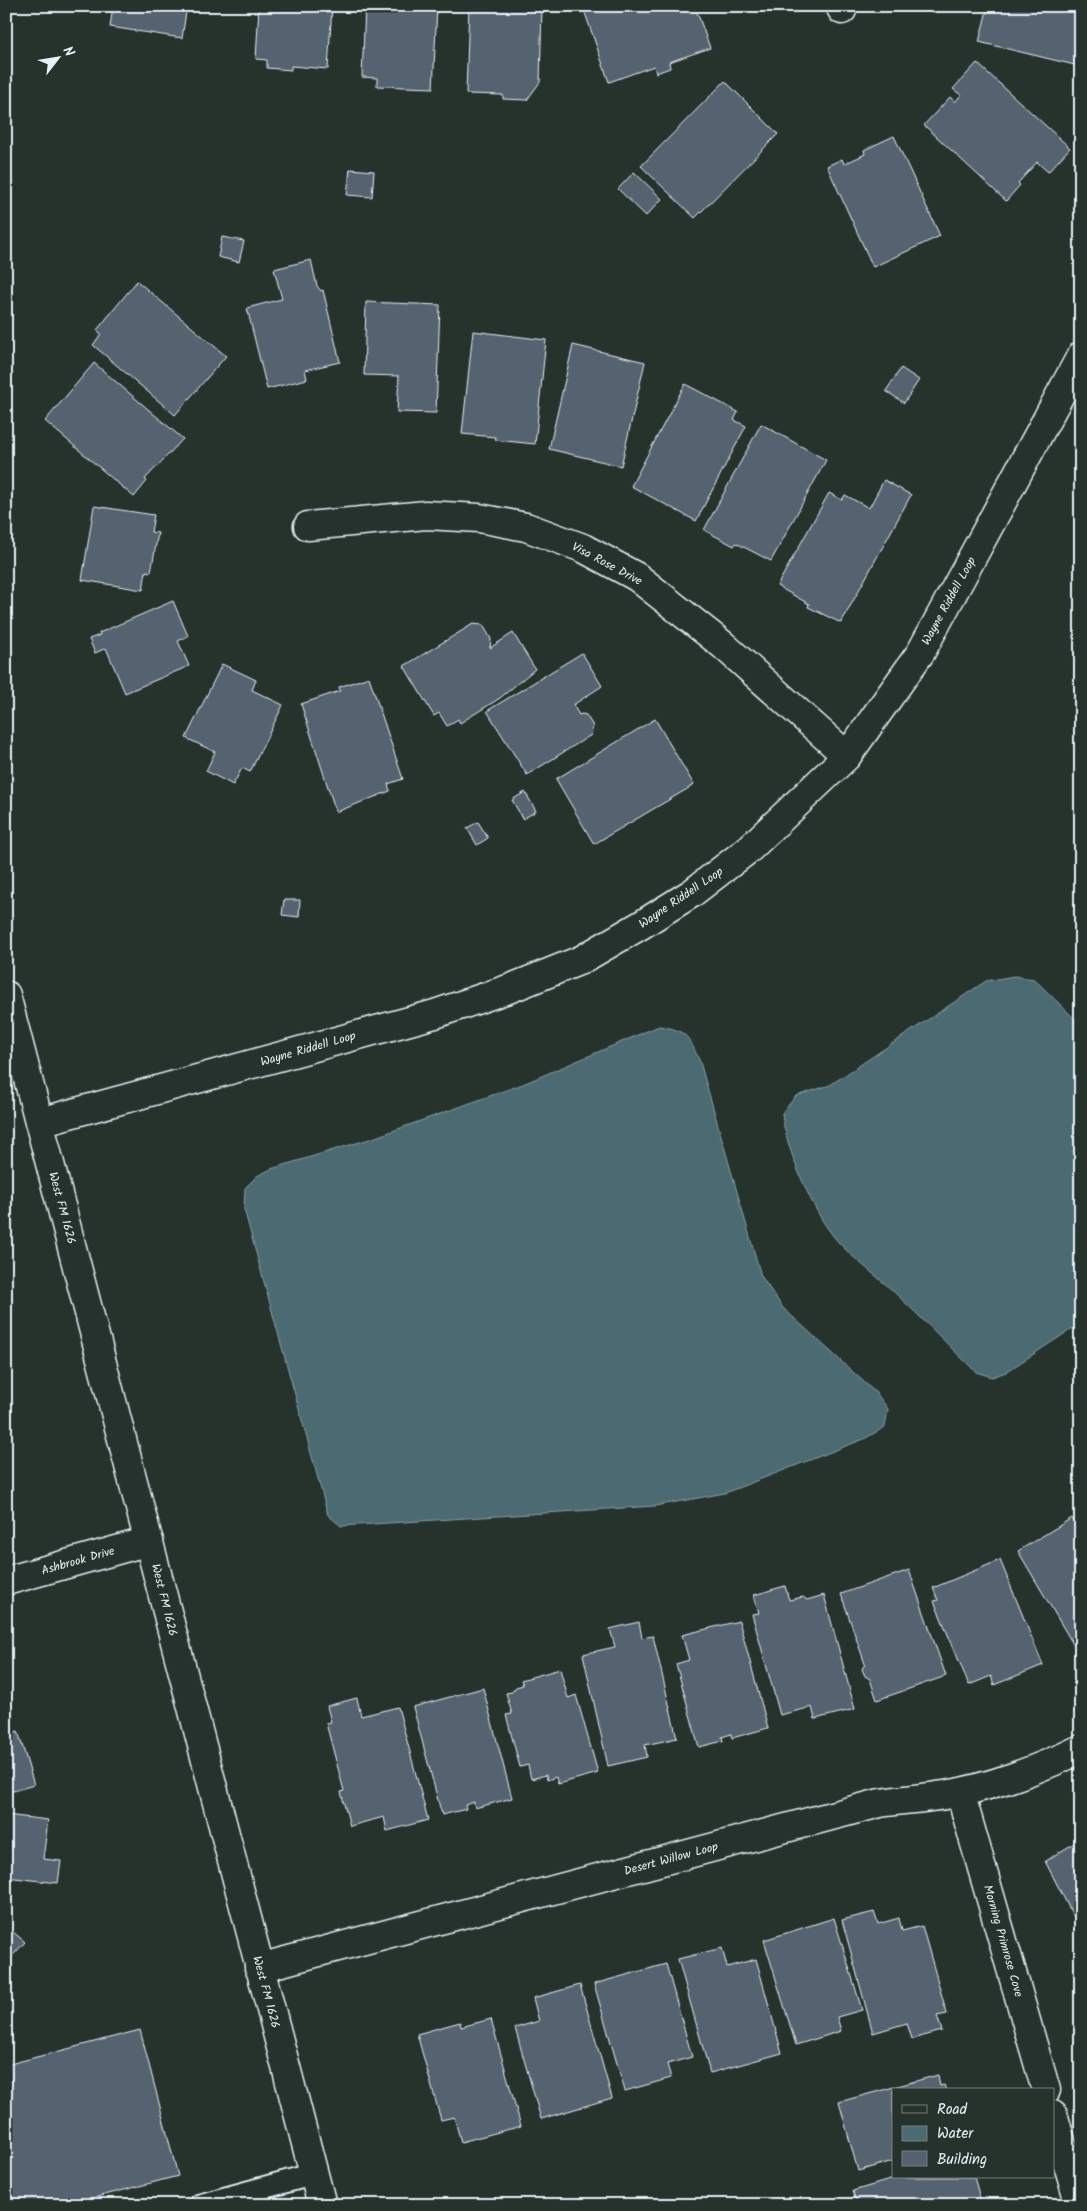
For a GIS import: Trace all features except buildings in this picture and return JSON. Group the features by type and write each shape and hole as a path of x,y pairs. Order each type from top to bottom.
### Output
{"street":[{"name":"Wayne Riddell Loop","path":"40,1122 435,1014 511,988 581,960 692,893 749,850 847,756 921,652 1081,356"},
{"name":"Visa Rose Drive","path":"308,526 426,515 479,518 526,527 583,548 645,583 723,645 847,756"},
{"name":"West FM 1626","path":"6,995 322,2205"},
{"name":"Ashbrook Drive","path":"6,1581 149,1541"},
{"name":"Desert Willow Loop","path":"259,1968 880,1803 960,1792 1007,1779 1081,1749"},
{"name":"Morning Primrose Cove","path":"960,1792 1045,2088"},
{"path":"1054,2117 1080,2205"}],"lane":[{"path":"200,2205 314,2174"}],"water":[{"path":"1014,976 1034,979 1081,1025 1081,1323 1006,1372 992,1377 976,1372 886,1284 835,1238 821,1218 799,1173 784,1126 782,1113 796,1096 830,1085 986,981"},
{"path":"659,1026 676,1030 686,1036 700,1062 761,1276 783,1308 877,1394 888,1409 885,1427 864,1439 725,1493 655,1506 341,1526 328,1515 244,1209 245,1188 257,1176 271,1169 373,1138 523,1084"}]}
